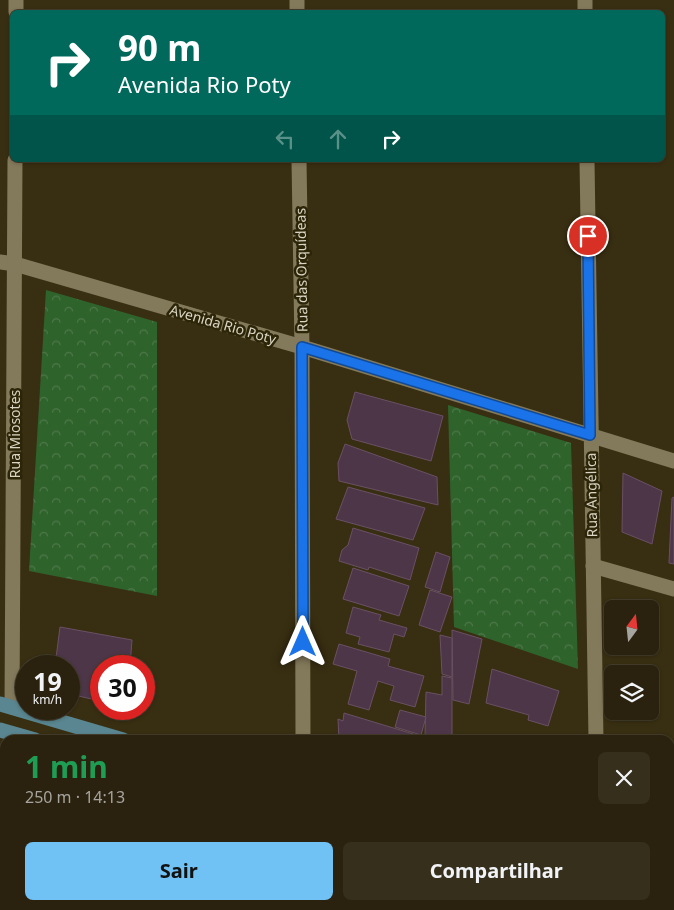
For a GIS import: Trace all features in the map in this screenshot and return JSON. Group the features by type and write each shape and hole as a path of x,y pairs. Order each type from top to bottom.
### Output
{"main road":[{"path":"6,706 106,735"}],"street":[{"name":"Rua Miosotes","path":"6,706 8,263 15,162"},
{"name":"Rua das Orquídeas","path":"299,162 302,347 303,735"},
{"name":"Rua Angélica","path":"587,162 596,735"},
{"name":"Avenida Rio Poty","path":"8,263 302,347 674,461"},
{"path":"592,566 674,589"}],"green space":[{"path":"46,290 157,322 157,596 29,571"},
{"path":"448,405 571,443 578,669 454,627"}],"building":[{"path":"355,392 443,416 431,461 352,439 347,420"},
{"path":"345,444 437,477 438,505 339,481 338,463"},
{"path":"623,473 662,491 652,544 622,532"},
{"path":"348,487 425,508 413,540 336,519"},
{"path":"674,497 674,564 669,563 672,498"},
{"path":"353,528 419,548 410,580 369,567 368,570 339,561 342,550 348,545"},
{"path":"436,552 450,557 440,592 425,587"},
{"path":"353,568 409,586 399,616 343,599"},
{"path":"430,590 452,597 440,632 419,625"},
{"path":"353,607 381,615 379,620 407,628 404,637 394,634 389,652 358,644 360,637 346,633"},
{"path":"60,627 132,640 131,655 90,655 90,699 80,696 80,655 56,655"},
{"path":"452,630 482,639 469,704 453,700"},
{"path":"440,635 452,638 452,677 442,674"},
{"path":"339,644 390,659 388,666 424,676 415,707 390,700 394,686 378,681 369,710 348,704 357,671 333,664"},
{"path":"492,669 559,691 548,726 528,720 529,715 486,703"},
{"path":"442,676 452,678 452,735 425,735 426,692 442,695"},
{"path":"400,710 426,717 421,735 395,727"},
{"path":"344,713 417,735 339,735 338,719 343,721"}],"route":[{"path":"303,642 302,347 590,435 588,236"}]}
